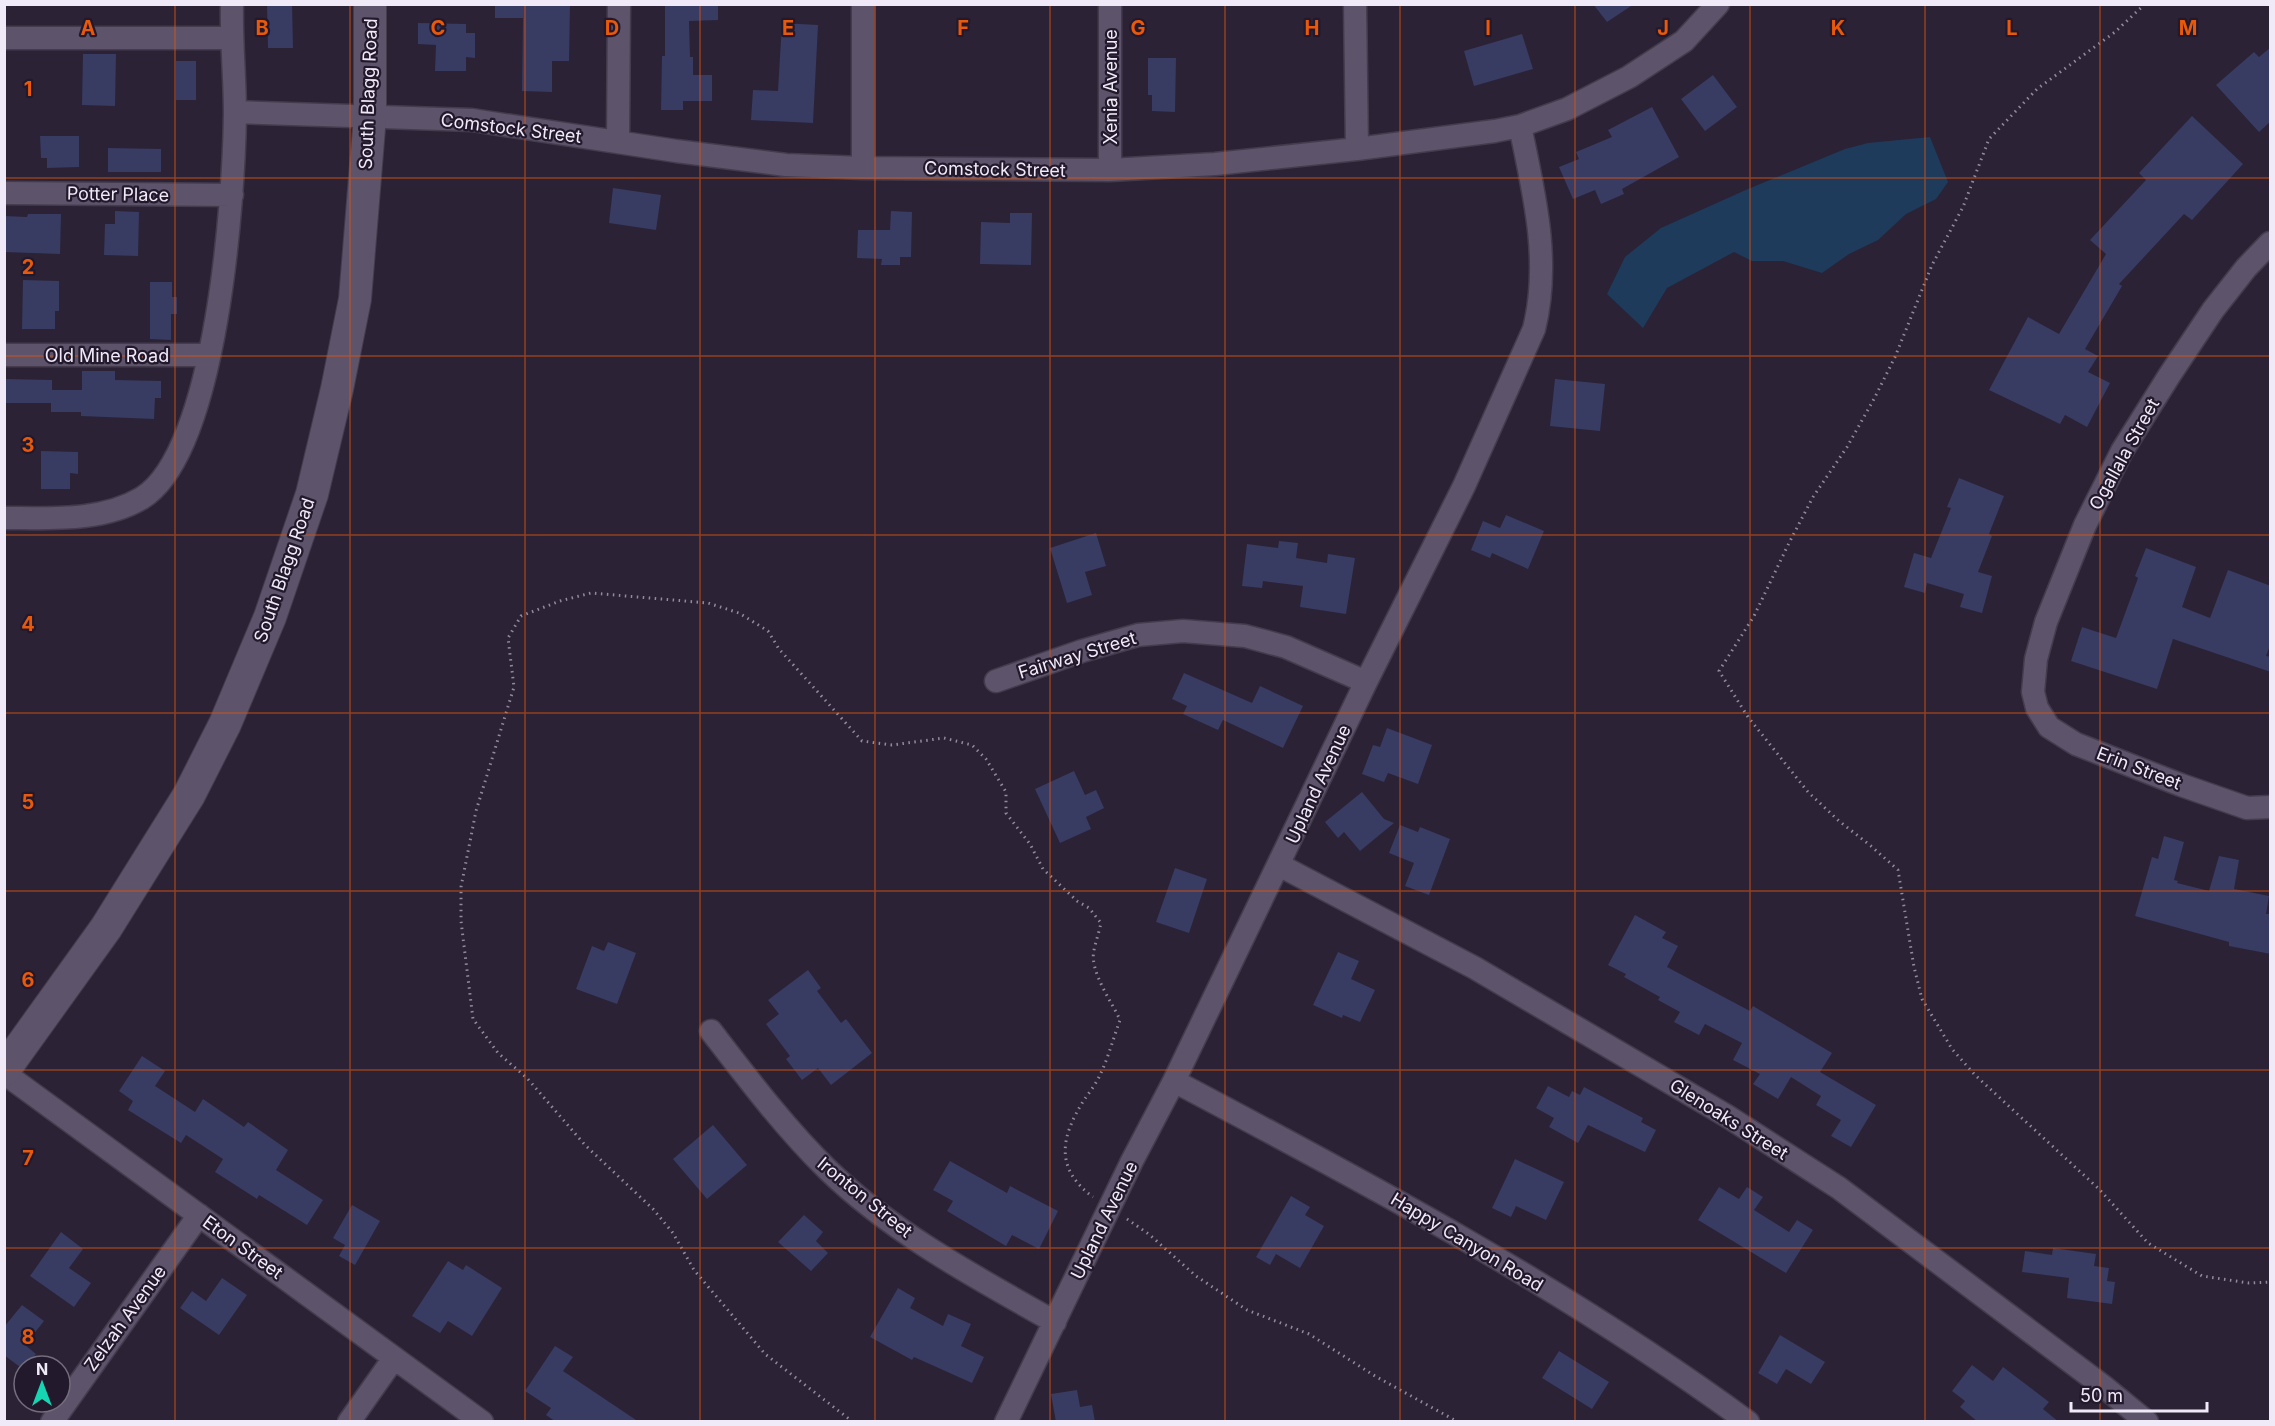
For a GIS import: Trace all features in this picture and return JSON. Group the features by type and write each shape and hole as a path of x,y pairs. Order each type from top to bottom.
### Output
{"main road":[{"name":"South Blagg Road","path":"4,1072 106,928 184,805 225,724 270,617 312,494 338,389 355,298 370,116 370,4"}],"street":[{"path":"4,518 105,514 144,496 167,475 181,449 209,355 225,274 232,195 235,112 231,38 232,4"},
{"path":"618,141 619,4"},
{"path":"863,4 863,168"},
{"name":"Xenia Avenue","path":"1110,4 1110,170"},
{"path":"1355,4 1357,149"},
{"name":"Comstock Street","path":"235,112 472,120 786,165 863,168 1110,170 1215,164 1357,149 1520,126 1567,109 1629,77 1684,41 1718,4"},
{"path":"4,38 231,38"},
{"name":"Upland Avenue","path":"1006,1422 1055,1322 1102,1202 1174,1081 1366,682 1464,486 1534,329 1540,304 1541,240 1520,126"},
{"name":"Potter Place","path":"4,193 232,195"},
{"name":"Ogallala Street","path":"2033,692 2036,659 2046,622 2085,525 2122,452 2213,309 2246,268 2271,243"},
{"name":"Old Mine Road","path":"4,355 209,355"},
{"name":"Fairway Street","path":"996,681 1082,651 1138,635 1183,631 1245,636 1286,647 1366,682"},
{"name":"Erin Street","path":"2033,692 2037,708 2049,727 2076,744 2247,808 2270,807"},
{"name":"Glenoaks Street","path":"1279,865 1475,968 1727,1116 1839,1188 2103,1386 2147,1422"},
{"name":"Ironton Street","path":"711,1031 775,1113 829,1171 889,1221 984,1282 1055,1322"},
{"name":"Eton Street","path":"4,1072 482,1422"},
{"name":"Happy Canyon Road","path":"1174,1081 1360,1180 1502,1260 1703,1388 1748,1422"},
{"name":"Zelzah Avenue","path":"52,1422 199,1215"},
{"path":"349,1422 394,1358"}],"path":[{"path":"2145,4 2115,32 2037,89 1989,139 1963,207 1932,264 1874,399 1847,447 1814,497 1754,616 1719,671 1748,717 1808,792 1898,870 1914,967 1922,999 1952,1048 1975,1075 2099,1189 2148,1244 2202,1276 2249,1283 2271,1282"},
{"path":"853,1422 765,1354 694,1270 673,1233 653,1209 585,1145 527,1078 498,1053 473,1019 461,921 461,887 476,811 514,687 507,638 521,616 560,601 591,593 708,603 739,613 768,631 778,649 862,741 892,745 944,738 972,745 986,759 1006,792 1006,813 1030,844 1043,869 1077,902 1089,908 1101,923 1093,952 1102,990 1113,1004 1120,1020 1099,1077 1070,1127 1064,1153 1071,1176 1102,1202 1150,1235 1196,1276 1247,1310 1309,1334 1375,1376 1458,1422"}],"water":[{"path":"1930,137 1948,182 1936,199 1906,214 1878,240 1849,254 1822,273 1783,261 1752,261 1734,252 1667,288 1643,328 1607,294 1625,257 1661,228 1845,149 1868,143"}],"building":[{"path":"267,4 292,4 293,48 268,48"},
{"path":"495,4 570,4 569,61 552,61 552,92 522,91 523,18 495,18"},
{"path":"665,4 718,4 718,20 689,21 693,75 712,75 712,101 683,101 683,110 661,110 662,56 665,56"},
{"path":"1593,4 1634,4 1607,22"},
{"path":"418,23 466,24 466,33 475,33 475,58 466,57 466,71 435,71 436,45 418,44"},
{"path":"782,23 818,25 813,123 751,120 753,90 778,91"},
{"path":"1522,34 1533,69 1474,86 1464,51"},
{"path":"2271,47 2271,121 2259,132 2216,85 2254,52 2259,57"},
{"path":"83,54 116,54 115,106 82,105"},
{"path":"1148,58 1176,58 1175,112 1152,111 1152,95 1148,95"},
{"path":"176,61 196,61 196,100 176,100"},
{"path":"1713,75 1737,107 1705,131 1681,99"},
{"path":"1652,107 1679,157 1622,189 1624,194 1601,204 1595,190 1573,199 1559,167 1579,159 1576,152 1612,137 1608,130"},
{"path":"2192,116 2243,164 2192,220 2184,214 2119,284 2122,286 2085,349 2098,356 2088,372 2110,383 2087,427 2065,415 2060,424 1989,390 2028,317 2059,334 2106,254 2090,240 2146,180 2139,173"},
{"path":"40,136 79,136 79,167 47,168 47,158 41,158"},
{"path":"108,148 161,149 161,172 108,172"},
{"path":"613,188 661,195 656,230 609,223"},
{"path":"115,211 139,212 138,256 104,255 105,224 115,224"},
{"path":"891,211 912,212 911,257 900,257 900,265 881,265 882,259 857,258 858,230 890,230"},
{"path":"1010,213 1032,213 1031,265 980,264 981,222 1010,223"},
{"path":"28,214 61,214 60,254 4,252 4,216 27,217"},
{"path":"23,280 59,281 59,311 55,311 55,329 22,329"},
{"path":"150,282 172,282 172,297 177,297 177,314 171,314 171,340 150,339"},
{"path":"82,371 115,371 115,380 161,381 161,398 155,398 154,419 81,416 81,412 51,412 51,403 4,403 4,379 52,380 52,390 82,390"},
{"path":"1555,379 1605,384 1600,431 1550,426"},
{"path":"41,451 78,452 78,474 70,473 70,489 41,489"},
{"path":"1959,478 2004,496 1989,534 1992,536 1978,572 1992,576 1982,613 1960,607 1964,594 1927,583 1925,593 1904,587 1914,553 1931,558 1951,508 1947,507"},
{"path":"1506,515 1544,531 1528,569 1492,553 1490,558 1471,550 1483,521 1500,528"},
{"path":"1096,533 1106,566 1085,572 1092,595 1067,603 1050,548"},
{"path":"1279,541 1298,543 1296,558 1327,563 1328,554 1355,558 1346,614 1300,607 1303,586 1263,581 1262,588 1242,586 1247,544 1278,548"},
{"path":"2146,548 2196,567 2182,607 2210,618 2228,570 2271,586 2271,643 2266,656 2271,657 2271,672 2173,639 2157,689 2071,661 2082,627 2116,638 2138,578 2135,576"},
{"path":"1184,673 1252,703 1260,686 1303,706 1283,748 1223,720 1218,730 1183,714 1187,706 1172,699"},
{"path":"1387,728 1432,745 1418,784 1388,773 1384,782 1362,774 1373,745 1380,747"},
{"path":"1074,771 1085,795 1096,790 1104,808 1086,817 1091,829 1060,843 1035,789"},
{"path":"1362,792 1384,819 1394,823 1360,851 1344,832 1338,838 1325,822"},
{"path":"1400,825 1418,832 1420,827 1450,839 1429,895 1405,886 1414,863 1389,853"},
{"path":"2164,836 2184,842 2174,880 2178,881 2177,883 2209,891 2219,856 2239,860 2234,889 2269,896 2266,914 2271,914 2271,954 2229,946 2229,942 2135,916 2152,857 2158,859"},
{"path":"1175,868 1207,879 1189,933 1156,922"},
{"path":"1635,915 1666,932 1662,938 1678,946 1667,967 1750,1011 1753,1006 1832,1053 1820,1072 1876,1105 1851,1147 1831,1136 1841,1120 1816,1105 1821,1096 1791,1077 1778,1099 1753,1084 1760,1074 1733,1060 1742,1043 1705,1024 1699,1035 1674,1022 1680,1012 1658,1000 1660,997 1624,977 1626,974 1608,965"},
{"path":"608,942 636,953 617,1004 576,989 592,946 604,951"},
{"path":"1338,952 1359,961 1351,979 1375,990 1360,1022 1343,1015 1342,1018 1313,1005"},
{"path":"808,970 821,988 817,991 841,1023 846,1019 872,1053 831,1085 818,1068 802,1080 786,1059 790,1056 766,1024 779,1014 768,1000"},
{"path":"142,1056 165,1071 155,1086 195,1112 203,1099 244,1127 248,1122 288,1150 276,1170 323,1200 307,1225 259,1195 257,1199 215,1172 223,1159 186,1135 181,1143 128,1110 133,1101 119,1091"},
{"path":"1548,1086 1569,1097 1572,1091 1580,1095 1584,1087 1643,1118 1641,1122 1656,1130 1645,1152 1588,1125 1578,1143 1549,1127 1554,1118 1536,1108"},
{"path":"713,1125 747,1165 707,1199 673,1159"},
{"path":"1515,1159 1564,1182 1546,1220 1516,1206 1511,1217 1492,1208"},
{"path":"950,1161 1007,1193 1010,1186 1058,1211 1039,1249 1012,1235 1006,1246 947,1211 953,1201 933,1190"},
{"path":"1719,1187 1739,1199 1747,1187 1763,1197 1754,1210 1789,1232 1797,1220 1813,1230 1786,1273 1698,1220"},
{"path":"1291,1196 1310,1207 1305,1215 1324,1226 1300,1268 1276,1254 1270,1265 1256,1257"},
{"path":"352,1205 380,1221 355,1265 339,1256 345,1245 333,1238"},
{"path":"804,1215 823,1232 816,1241 828,1253 811,1271 778,1242"},
{"path":"61,1232 83,1249 69,1268 91,1283 74,1307 30,1276"},
{"path":"2053,1248 2096,1254 2094,1266 2109,1268 2107,1281 2115,1282 2112,1304 2067,1298 2069,1278 2022,1272 2025,1251 2052,1255"},
{"path":"448,1261 463,1270 466,1265 502,1288 472,1336 448,1321 440,1333 412,1316"},
{"path":"222,1278 247,1295 219,1335 180,1308 192,1291 206,1301"},
{"path":"898,1288 915,1298 910,1308 943,1326 948,1314 971,1324 961,1346 984,1357 972,1383 914,1357 912,1360 870,1337"},
{"path":"22,1305 44,1321 25,1345 36,1354 12,1354 12,1361 4,1355 4,1327"},
{"path":"1780,1335 1825,1362 1811,1384 1786,1369 1777,1384 1758,1373"},
{"path":"555,1346 573,1357 563,1371 639,1422 556,1422 546,1415 551,1408 525,1391"},
{"path":"1559,1351 1609,1382 1592,1409 1542,1378"},
{"path":"1972,1365 1993,1381 2003,1367 2049,1402 2043,1409 2059,1422 1978,1422 1960,1407 1965,1401 1952,1391"},
{"path":"1077,1390 1080,1407 1092,1405 1095,1422 1056,1422 1051,1394"}]}
